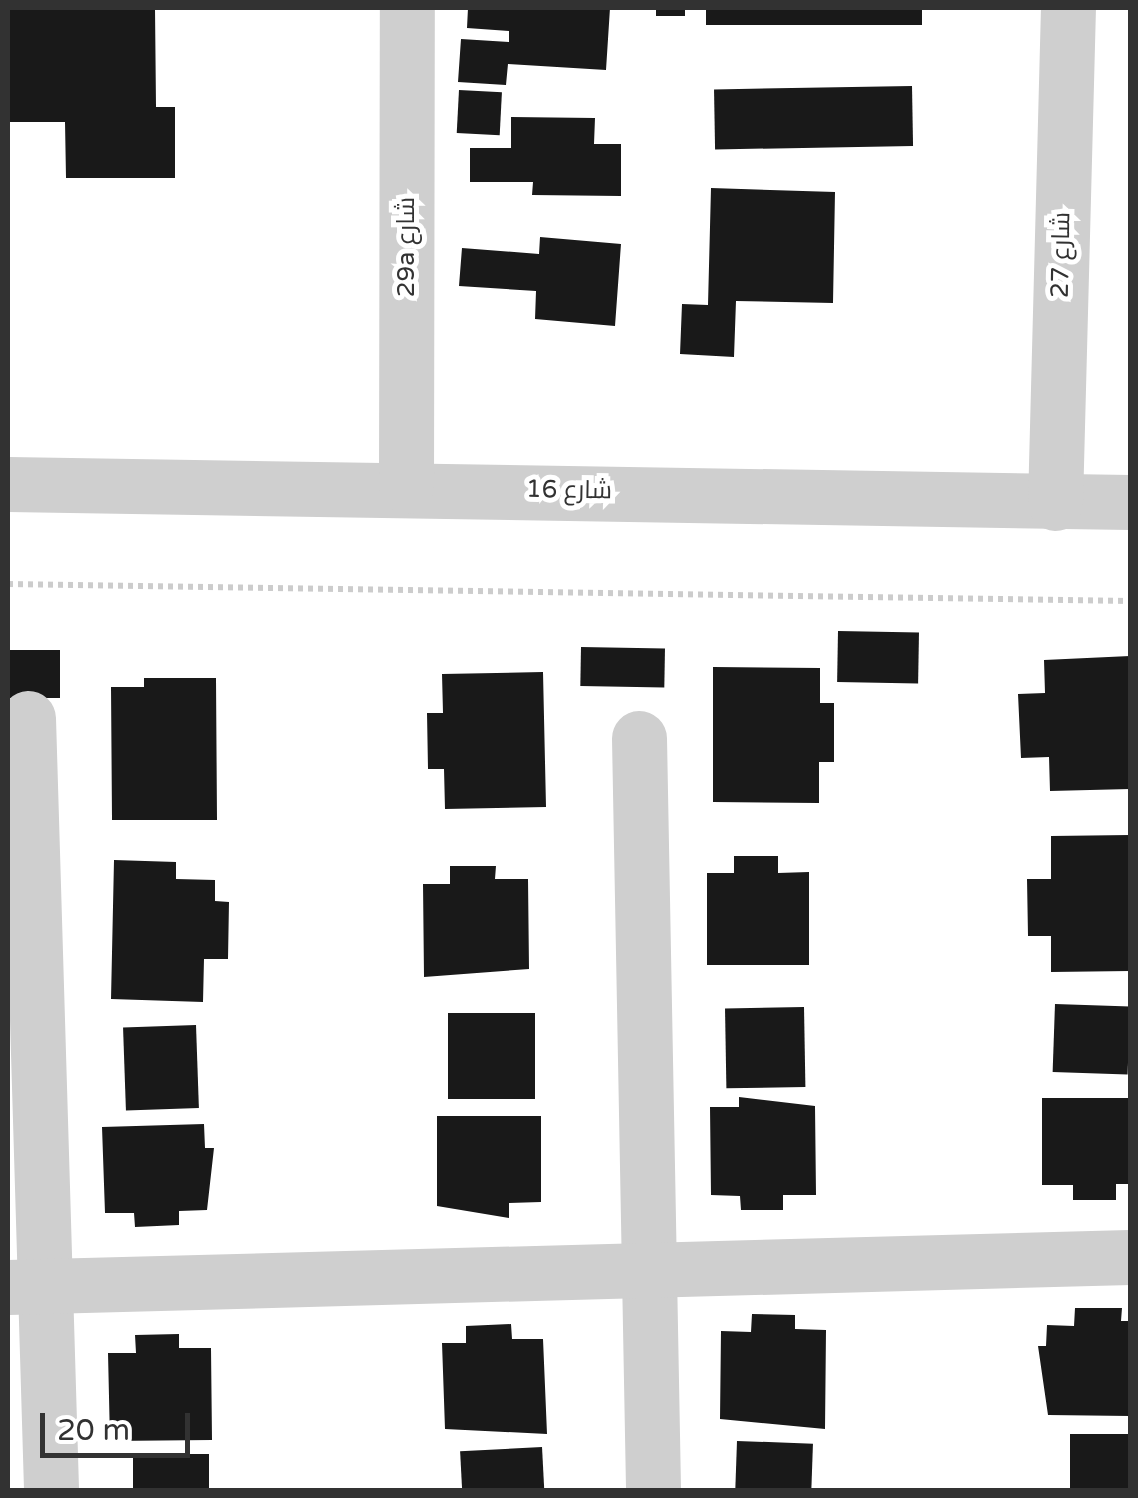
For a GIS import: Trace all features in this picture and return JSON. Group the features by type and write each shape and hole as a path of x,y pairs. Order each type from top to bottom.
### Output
{"street":[{"name":"29a شارع","path":"406,486 407,8"},
{"name":"شارع 27","path":"1054,502 1068,8"},
{"name":"شارع 16","path":"8,484 406,486 1130,502"},
{"path":"28,718 26,1286 51,1490"},
{"path":"639,738 653,1490"},
{"path":"26,1286 650,1266 1130,1257"}],"path":[{"path":"8,584 1130,601"}],"building":[{"path":"8,8 155,8 156,107 175,107 175,178 66,178 65,122 8,122"},
{"path":"468,8 610,8 606,70 508,64 506,85 458,82 461,39 509,42 509,31 467,28"},
{"path":"656,8 685,8 685,16 656,16"},
{"path":"706,8 922,8 922,25 706,25"},
{"path":"912,86 913,146 715,149 714,89"},
{"path":"459,90 502,92 500,135 457,133"},
{"path":"511,117 595,118 594,144 621,144 621,196 532,195 533,182 470,182 470,148 511,148"},
{"path":"711,188 835,192 833,303 736,301 734,357 680,354 682,304 708,305"},
{"path":"540,237 621,244 615,326 535,319 536,291 459,286 462,248 539,254"},
{"path":"838,631 919,632 918,683 837,682"},
{"path":"581,647 665,648 664,687 580,686"},
{"path":"8,650 60,650 60,698 8,698"},
{"path":"1130,656 1130,789 1050,791 1049,757 1021,758 1018,694 1045,693 1044,660"},
{"path":"713,667 820,668 820,703 834,703 834,762 819,762 819,803 713,802"},
{"path":"543,672 546,807 445,809 444,769 428,769 427,713 443,713 442,674"},
{"path":"144,678 216,678 217,820 112,820 111,687 144,687"},
{"path":"1130,835 1130,971 1051,972 1051,936 1028,936 1027,879 1051,879 1051,836"},
{"path":"734,856 778,856 778,873 809,872 809,965 707,965 707,873 734,873"},
{"path":"114,860 176,862 176,879 215,880 215,901 229,902 228,959 204,959 203,1002 111,999"},
{"path":"450,866 496,866 495,879 528,879 529,969 424,977 423,884 450,884"},
{"path":"1055,1004 1130,1007 1128,1075 1053,1072"},
{"path":"804,1007 805,1087 726,1088 725,1008"},
{"path":"448,1013 535,1013 535,1099 448,1099"},
{"path":"196,1025 199,1108 126,1110 123,1028"},
{"path":"739,1097 815,1106 816,1195 783,1195 783,1210 741,1210 740,1196 711,1195 710,1107 739,1107"},
{"path":"1042,1098 1130,1098 1130,1184 1116,1184 1116,1200 1073,1200 1073,1185 1042,1185"},
{"path":"437,1116 541,1116 541,1202 509,1203 509,1218 437,1206"},
{"path":"204,1124 205,1148 214,1148 207,1210 179,1211 179,1225 135,1227 134,1213 105,1213 102,1127"},
{"path":"1075,1308 1122,1308 1121,1321 1130,1321 1130,1416 1048,1415 1038,1346 1046,1346 1047,1325 1074,1326"},
{"path":"752,1314 795,1315 795,1329 826,1330 825,1429 720,1419 721,1331 751,1332"},
{"path":"511,1324 512,1339 543,1339 547,1434 445,1429 442,1343 466,1343 466,1326"},
{"path":"179,1334 179,1348 211,1348 212,1440 110,1441 108,1353 136,1353 135,1335"},
{"path":"1070,1434 1130,1434 1130,1490 1070,1490"},
{"path":"737,1441 813,1444 811,1490 735,1490"},
{"path":"542,1447 544,1490 462,1490 460,1451"},
{"path":"133,1454 209,1454 209,1490 133,1490"}]}
